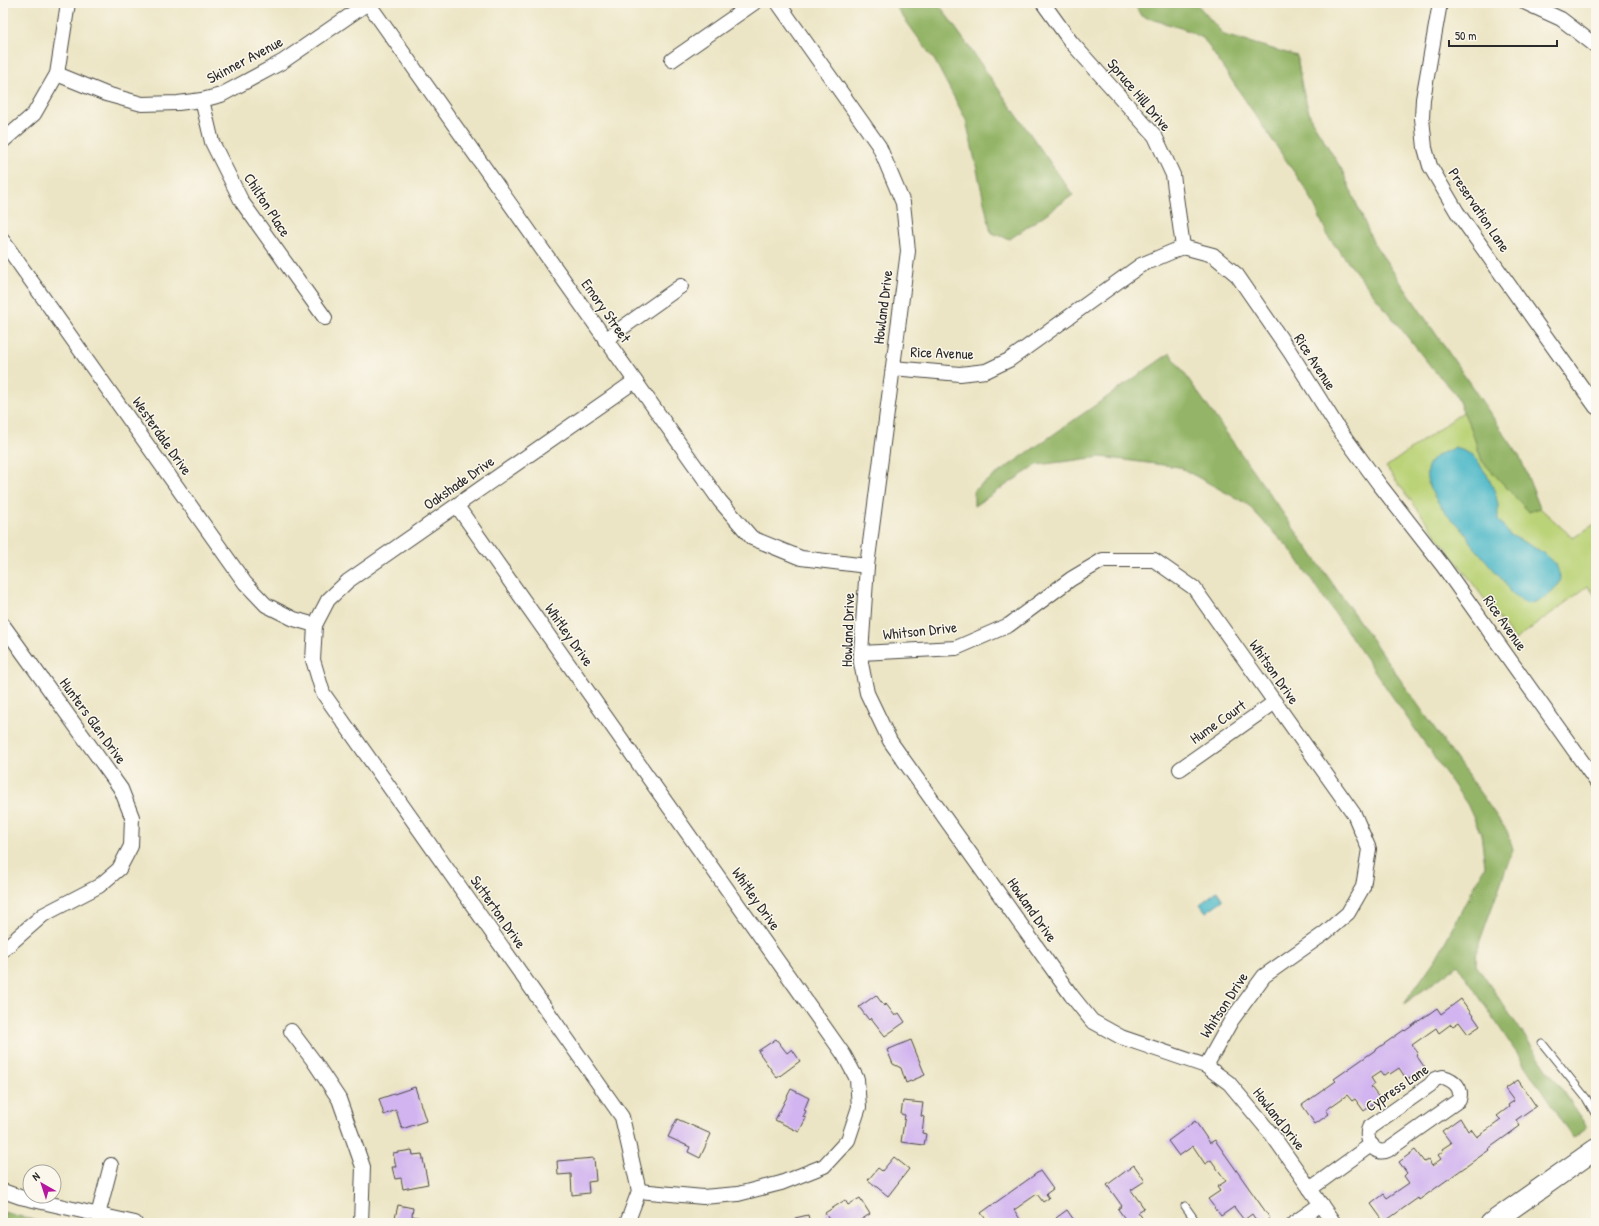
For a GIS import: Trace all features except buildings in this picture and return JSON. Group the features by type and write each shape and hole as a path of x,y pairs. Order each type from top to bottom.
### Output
{"main road":[{"path":"1491,1223 1596,1149"}],"street":[{"path":"3,141 34,114 57,74 68,3"},
{"name":"Skinner Avenue","path":"57,74 106,94 142,104 178,103 202,100 221,95 282,62 368,3"},
{"name":"Emory Street","path":"368,3 720,501 752,538 801,558 867,566"},
{"path":"672,60 754,3"},
{"name":"Howland Drive","path":"778,3 879,146 902,203 908,251 867,566 861,652 861,663 866,693 890,741 1071,995 1092,1020 1121,1037 1206,1066 1229,1083 1273,1136 1334,1223"},
{"name":"Spruce Hill Drive","path":"1043,3 1071,42 1155,136 1173,175 1183,247"},
{"name":"Preservation Lane","path":"1440,3 1423,99 1422,118 1425,148 1430,166 1457,212 1596,407"},
{"path":"1526,3 1561,19 1596,46"},
{"name":"Chilton Place","path":"202,100 212,142 242,202 325,318"},
{"name":"Westerdale Drive","path":"3,241 245,583 266,605 294,619 315,625"},
{"name":"Rice Avenue","path":"893,368 960,374 986,371 1009,360 1141,266 1183,247 1213,254 1237,275 1290,352 1338,428 1379,484 1443,566 1596,780"},
{"path":"605,340 681,286"},
{"name":"Oakshade Drive","path":"315,625 328,600 348,581 635,381"},
{"name":"Whitley Drive","path":"457,506 844,1054 857,1079 859,1107 848,1140 824,1166 781,1183 738,1194 703,1197 639,1191"},
{"name":"Whitson Drive","path":"861,652 956,648 1009,624 1071,579 1103,560 1154,560 1194,588 1354,814 1369,849 1363,887 1348,913 1325,932 1264,976 1231,1021 1206,1066"},
{"name":"Hunters Glen Drive","path":"3,625 121,790 132,817 131,846 119,869 99,886 43,915 3,950"},
{"name":"Sutterton Drive","path":"315,625 313,660 323,693 622,1117 639,1191"},
{"name":"Hume Court","path":"1180,769 1275,702"},
{"path":"290,1032 313,1060 339,1098 363,1167 361,1223"},
{"name":"Cypress Lane","path":"1443,1077 1451,1079 1460,1089 1461,1095 1459,1100 1388,1150 1378,1152 1374,1149 1372,1144 1368,1139 1367,1133 1369,1128 1430,1086 1435,1079 1443,1077"},
{"path":"1310,1189 1372,1144"},
{"path":"98,1215 111,1165"},
{"path":"3,1191 20,1197 135,1223"},
{"path":"627,1223 639,1191"},
{"path":"1294,1223 1321,1204"}],"lane":[{"path":"1542,1043 1586,1098 1596,1115"},
{"path":"1185,1206 1197,1223"}],"green space":[{"path":"893,3 938,3 1073,195 1010,239 991,233 966,120 935,61"},
{"path":"1134,3 1196,3 1224,35 1297,56 1302,87 1311,119 1342,170 1373,242 1520,457 1540,508 1529,512 1482,461 1471,429 1455,393 1432,368 1329,238 1309,194 1203,38 1184,29 1141,16"},
{"path":"1170,353 1507,831 1513,849 1477,949 1476,965 1587,1127 1573,1138 1458,965 1404,1004 1437,957 1485,866 1481,834 1467,804 1290,549 1247,504 1179,467 1101,457 1037,465 974,506 974,490"},
{"path":"1470,407 1540,508 1573,538 1596,523 1596,597 1588,586 1515,640 1386,467"},
{"path":"3,1212 45,1223 3,1223"}],"water":[{"path":"1455,447 1473,455 1487,475 1495,492 1498,504 1498,519 1509,534 1544,553 1556,564 1561,579 1552,593 1548,596 1528,604 1510,592 1505,583 1470,542 1464,531 1443,509 1433,494 1429,486 1427,469 1438,455"},
{"path":"1217,891 1223,900 1206,912 1200,904"}]}
